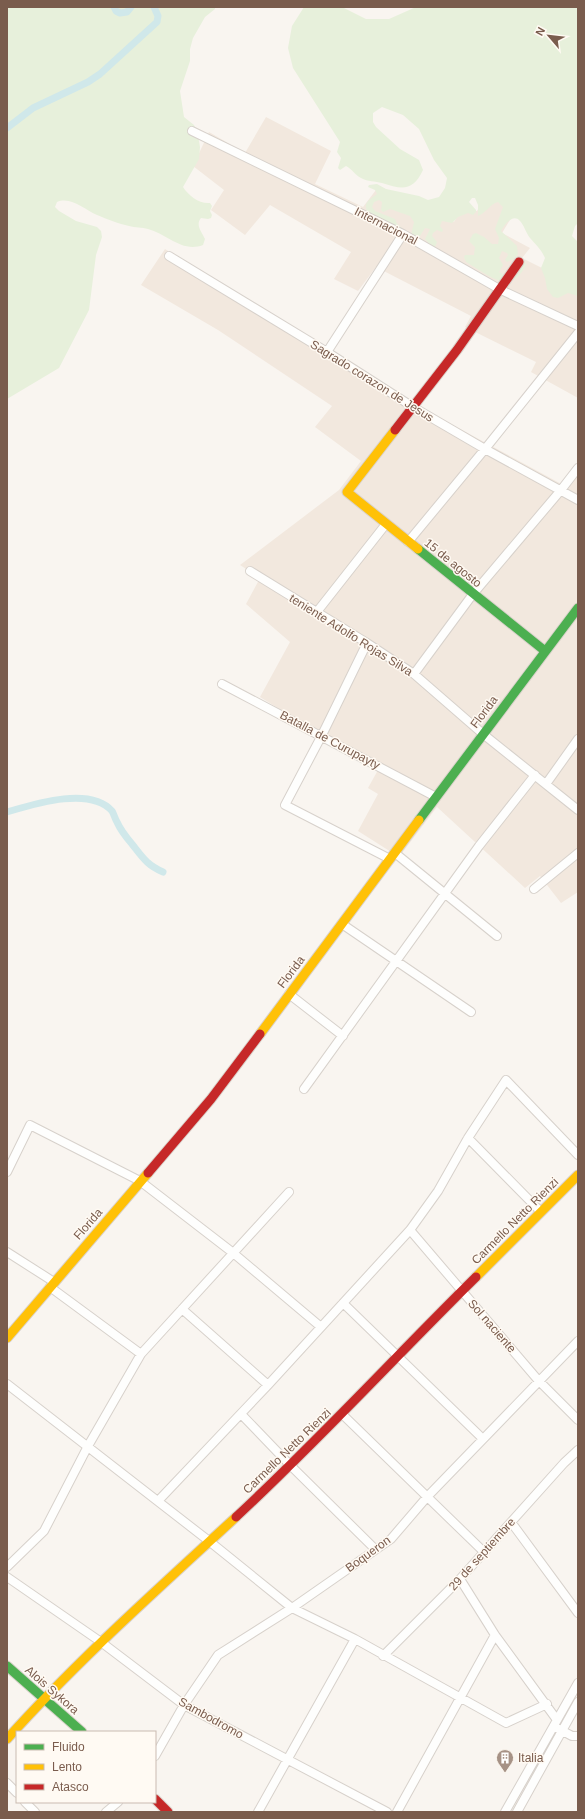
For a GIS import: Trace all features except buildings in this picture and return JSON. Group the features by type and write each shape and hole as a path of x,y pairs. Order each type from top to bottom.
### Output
{"street":[{"name":"Internacional","path":"192,131 403,234 444,256 501,290 578,326"},
{"path":"327,352 403,234"},
{"name":"Sagrado corazon de Jesus","path":"169,256 327,352 413,407 485,449 578,500"},
{"path":"413,407 501,290 519,262"},
{"path":"408,542 578,333"},
{"name":"15 de agosto","path":"413,407 347,492 545,651"},
{"path":"414,674 473,594 578,468"},
{"path":"316,613 386,524"},
{"name":"teniente Adolfo Rojas Silva","path":"250,571 367,643 414,674 483,734 578,810"},
{"name":"Florida","path":"7,1338 211,1099 578,608"},
{"path":"570,619 578,624"},
{"path":"367,643 322,735 285,805 393,856 445,893 497,936"},
{"name":"Batalla de Curupayty","path":"222,684 322,735 436,797"},
{"path":"546,784 578,739"},
{"path":"304,1089 479,846 535,775"},
{"path":"534,889 578,853"},
{"path":"342,924 471,1012"},
{"path":"289,994 343,1036"},
{"path":"158,1501 322,1327 410,1230 438,1191 468,1138 506,1080 578,1154"},
{"path":"7,1172 30,1125 140,1181 232,1252 322,1327"},
{"path":"468,1138 541,1212"},
{"name":"Carmello Netto Rienzi","path":"7,1739 44,1698 101,1642 290,1466 342,1414 397,1355 578,1175"},
{"path":"7,1567 44,1531 88,1446 141,1354 232,1252 289,1192"},
{"name":"Sol naciente","path":"410,1230 540,1382 578,1420"},
{"path":"7,1252 52,1284 141,1354"},
{"path":"343,1303 482,1438"},
{"path":"182,1309 268,1385"},
{"name":"Boqueron","path":"156,1754 184,1705 218,1655 292,1608 391,1539 427,1497 482,1438 540,1382 578,1341"},
{"path":"7,1384 209,1541 292,1608 356,1639 383,1656 506,1723 547,1704"},
{"path":"241,1414 290,1466 375,1549"},
{"path":"342,1414 484,1552"},
{"name":"29 de septiembre","path":"383,1656 460,1580 564,1463 578,1450"},
{"path":"511,1522 578,1613"},
{"name":"Sambodromo","path":"7,1577 101,1642 184,1705 387,1812"},
{"path":"460,1580 495,1634 547,1704 555,1723 562,1730 572,1736 578,1736"},
{"path":"397,1812 495,1634"},
{"path":"258,1812 356,1639"},
{"name":"Alois Sykora","path":"7,1666 81,1731"},
{"path":"505,1812 578,1683"},
{"path":"517,1812 578,1702"},
{"path":"7,1783 16,1792"},
{"path":"156,1800 168,1812"},
{"path":"26,1803 35,1812"},
{"path":"106,1812 117,1803"}],"shaded area":[{"path":"266,117 331,151 315,184 363,207 379,186 454,222 461,210 477,211 488,194 516,210 502,233 530,248 522,258 578,286 578,398 531,372 536,362 465,327 471,316 376,267 358,291 334,279 351,252 270,205 245,235 211,210 224,190 193,166 209,132 245,153"},
{"path":"165,249 416,405 565,486 578,462 578,892 561,903 540,876 525,888 437,807 399,857 358,831 378,794 368,788 378,770 260,697 290,642 246,604 260,578 240,565 339,490 361,461 315,427 332,406 218,330 141,285"}],"green space":[{"path":"7,7 215,7 215,9 205,17 193,38 190,49 190,61 180,91 184,117 194,125 198,135 200,147 199,159 183,187 195,199 210,203 212,206 210,211 212,215 211,218 201,218 199,221 199,226 205,239 203,245 188,247 181,245 155,231 117,223 92,213 73,202 57,202 55,207 59,211 76,221 97,227 101,231 102,237 96,255 89,310 59,368 7,399"},
{"path":"304,7 342,7 366,19 389,19 416,7 578,7 578,223 575,226 572,236 578,242 578,296 568,293 558,298 553,297 547,289 541,268 545,258 521,223 514,218 504,226 501,231 517,246 518,254 515,258 507,262 505,260 508,255 502,251 499,258 503,265 499,272 506,276 524,260 526,265 520,275 513,280 506,282 491,277 466,262 464,257 465,255 474,255 475,247 469,241 473,234 476,233 484,237 492,244 498,244 499,238 495,229 503,207 498,202 478,216 478,205 475,198 472,198 469,202 476,212 473,215 468,213 458,217 452,223 442,221 440,226 443,230 442,232 437,230 432,236 437,242 435,247 432,247 425,239 430,229 425,228 418,239 411,235 414,222 410,216 390,209 383,212 381,210 382,202 379,200 374,202 372,207 375,211 395,219 397,224 407,232 367,211 367,203 377,194 375,190 368,187 369,185 377,184 386,189 419,196 428,200 439,197 445,188 447,178 434,160 419,129 403,115 382,107 373,113 373,122 376,127 400,149 419,160 423,170 419,177 411,185 402,188 369,181 359,177 346,166 340,170 338,168 341,158 337,152 340,142 293,68 288,48 292,26"}],"waterway":[{"path":"114,7 116,11 120,13 127,12 131,7"},
{"path":"7,128 33,108 88,82 100,74 157,22 158,16 154,7"},
{"path":"7,812 61,799 90,799 102,804 112,811 122,831 142,857 153,867 163,872"}],"traffic: fast":[{"path":"418,549 545,651"},
{"path":"419,820 578,608"},
{"path":"7,1666 81,1731"}],"traffic: slow":[{"path":"395,430 347,492 418,549"},
{"path":"260,1034 419,820"},
{"path":"7,1338 148,1173"},
{"path":"476,1277 578,1175"},
{"path":"7,1739 90,1653 236,1517"}],"traffic: jam":[{"path":"395,430 457,350 519,262"},
{"path":"148,1173 211,1099 260,1034"},
{"path":"236,1517 267,1488 476,1277"},
{"path":"156,1800 168,1812"}],"place":[{"name":"Italia","path":"505,1773"}]}
